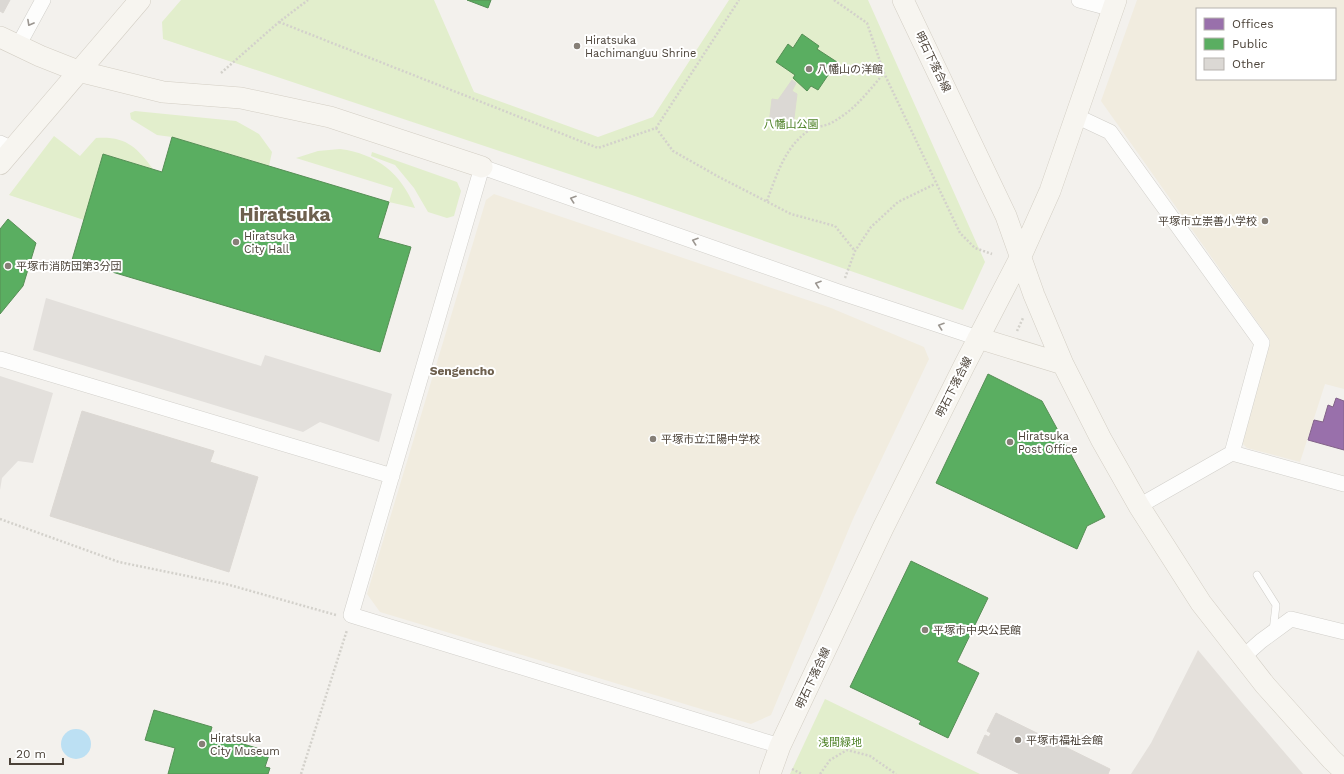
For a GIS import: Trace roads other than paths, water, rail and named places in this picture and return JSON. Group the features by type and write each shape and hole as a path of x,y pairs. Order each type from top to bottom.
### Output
{"street":[{"path":"43,0 9,41 78,71 163,92 241,98 330,117 482,167 839,292 978,338 1063,364"},
{"path":"4,152 140,0"},
{"path":"1079,0 1114,5 1050,191 1022,256 1034,295 1063,364 1139,506 1202,603 1270,691 1332,760 1344,771"},
{"name":"明石下落合線","path":"778,771 780,746 883,528 978,338 1022,256 1006,216 907,1"},
{"path":"1076,116 1110,132 1262,343 1232,453 1139,506"},
{"path":"482,167 352,615 780,746"},
{"path":"0,359 392,476"},
{"path":"1232,453 1344,484"},
{"path":"1243,657 1291,619 1344,632"}],"lane":[{"path":"1257,575 1276,605 1273,632"}],"water":[{"path":"76,729 87,733 91,744 87,755 76,759 65,755 61,744 65,733"}],"place":[{"name":"Hiratsuka Hachimanguu Shrine","path":"577,46"},
{"name":"八幡山の洋館","path":"809,69"},
{"name":"平塚市立崇善小学校","path":"1265,221"},
{"name":"Hiratsuka City Hall","path":"236,242"},
{"name":"平塚市消防団第3分団","path":"8,266"},
{"name":"平塚市立江陽中学校","path":"653,439"},
{"name":"Hiratsuka Post Office","path":"1010,442"},
{"name":"平塚市中央公民館","path":"925,630"},
{"name":"平塚市福祉会館","path":"1018,740"},
{"name":"Hiratsuka City Museum","path":"202,744"}],"district":[{"name":"Hiratsuka","path":"285,214"},
{"name":"Sengencho","path":"462,371"}],"park label":[{"name":"八幡山公園","path":"791,124"},
{"name":"浅間緑地","path":"840,742"}]}
